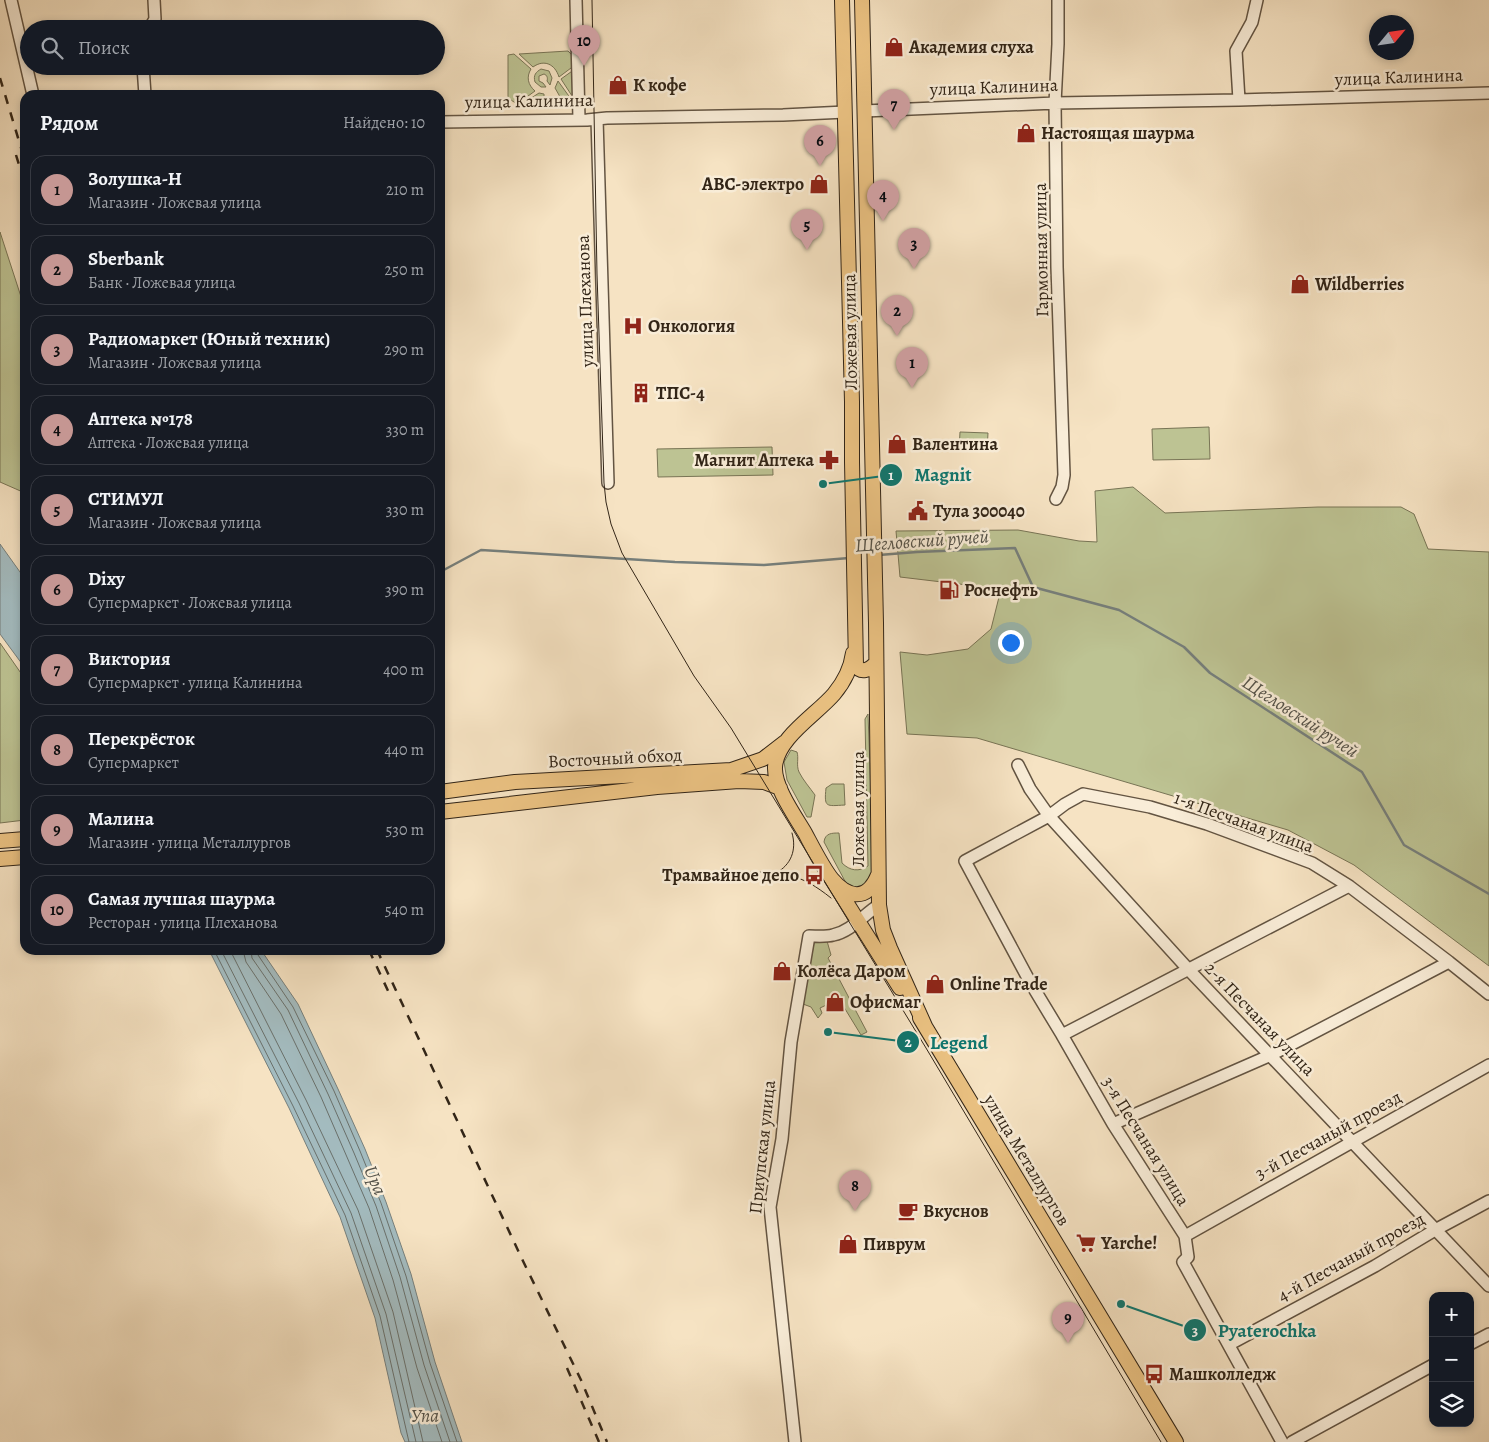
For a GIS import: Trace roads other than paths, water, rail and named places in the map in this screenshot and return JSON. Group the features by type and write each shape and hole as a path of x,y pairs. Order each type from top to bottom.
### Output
{"main road":[{"name":"Ложевая улица","path":"842,0 852,402 856,665 858,669 862,670 869,669 875,664"},
{"name":"Ложевая улица","path":"855,633 849,670 844,680 834,694 785,742 776,758 775,770 780,788 831,878 846,892 855,895 863,894 869,890 878,875 874,556 862,0"},
{"name":"улица Калинина","path":"845,112 864,111"},
{"path":"853,519 861,513 868,513 873,520"},
{"name":"Восточный обход","path":"445,791 515,782 731,770 763,759 785,742"},
{"name":"Восточный обход","path":"445,811 657,787 739,781 764,782 780,788"},
{"path":"0,841 20,839"},
{"path":"0,859 20,857"},
{"name":"улица Металлургов","path":"878,875 879,905 883,930 925,1026"},
{"name":"улица Металлургов","path":"831,878 925,1026 1176,1442"}],"street":[{"path":"11,0 20,39"},
{"path":"154,0 154,20"},
{"path":"576,0 579,119"},
{"name":"Гармонная улица","path":"1056,498 1062,486 1064,475 1057,267 1055,103 1058,0"},
{"path":"1239,100 1236,51 1252,22 1257,0"},
{"path":"28,75 32,90"},
{"path":"144,75 145,90"},
{"name":"улица Калинина","path":"864,111 1055,103 1489,93"},
{"name":"улица Калинина","path":"445,122 845,112"},
{"name":"улица Плеханова","path":"597,119 608,483"},
{"name":"2-я Песчаная улица","path":"1018,765 1030,788 1049,816 1188,969 1489,1286"},
{"name":"1-я Песчаная улица","path":"965,861 1049,816 1083,794 1150,807 1206,824 1312,863 1348,886 1489,994"},
{"name":"3-я Песчаная улица","path":"965,861 1030,982 1113,1124 1185,1236"},
{"path":"1062,1034 1348,886"},
{"name":"Приупская улица","path":"795,1442 770,1207 782,1139 791,1042 810,936 832,935 841,932 858,922 879,905"},
{"path":"1113,1124 1270,1055 1449,962"},
{"name":"3-й Песчаный проезд","path":"1185,1236 1489,1065"},
{"name":"4-й Песчаный проезд","path":"1230,1344 1375,1266 1435,1230 1489,1201"},
{"path":"1185,1236 1188,1257 1183,1262 1230,1344 1282,1442"},
{"path":"1474,1342 1489,1334"},
{"path":"1292,1442 1429,1367"}],"water":[{"path":"0,544 20,572 20,661 0,634"},
{"name":"Упа","path":"212,955 264,955 298,1004 365,1149 386,1202 411,1274 435,1362 462,1442 405,1442 401,1433 375,1318 340,1217 289,1108"}],"waterway":[{"name":"Щегловский ручей","path":"879,555 1015,548 1033,587 1119,610 1184,647 1210,673 1362,772 1404,845 1489,894"},
{"name":"Щегловский ручей","path":"445,569 481,550 675,562 764,565 849,558"}],"tram line":[{"path":"592,0 597,274 604,483 611,524 622,553 694,676 731,728 926,1048 1161,1442"},
{"path":"776,873 786,866 792,856 794,845 792,833"},
{"path":"745,872 791,876 810,883 831,898"}],"railway":[{"path":"0,78 20,144"},
{"path":"16,155 20,168"},
{"path":"371,955 389,993"},
{"path":"379,955 581,1380 607,1442"},
{"path":"567,1368 599,1442"}],"place":[{"name":"Академия слуха","path":"894,47"},
{"name":"Самая лучшая шаурма","path":"584,66"},
{"name":"К кофе","path":"618,85"},
{"name":"Виктория","path":"894,130"},
{"name":"Настоящая шаурма","path":"1026,133"},
{"name":"Dixy","path":"820,166"},
{"name":"АВС-электро","path":"819,184"},
{"name":"Аптека №178","path":"883,221"},
{"name":"СТИМУЛ","path":"807,250"},
{"name":"Радиомаркет (Юный техник)","path":"914,269"},
{"name":"Wildberries","path":"1300,284"},
{"name":"Онкология","path":"633,326"},
{"name":"Sberbank","path":"897,336"},
{"name":"Золушка-Н","path":"912,388"},
{"name":"ТПС-4","path":"641,393"},
{"name":"Валентина","path":"897,444"},
{"name":"Магнит Аптека","path":"829,460"},
{"name":"Magnit","path":"823,484"},
{"name":"Тула 300040","path":"918,511"},
{"name":"Роснефть","path":"949,590"},
{"name":"Трамвайное депо","path":"814,875"},
{"name":"Колёса Даром","path":"782,971"},
{"name":"Online Trade","path":"935,984"},
{"name":"Офисмаг","path":"835,1002"},
{"name":"Legend","path":"828,1032"},
{"name":"Перекрёсток","path":"855,1211"},
{"name":"Вкуснов","path":"908,1211"},
{"name":"Yarche!","path":"1086,1243"},
{"name":"Пиврум","path":"848,1244"},
{"name":"Pyaterochka","path":"1121,1304"},
{"name":"Малина","path":"1068,1343"},
{"name":"Машколледж","path":"1154,1374"}],"water label":[{"name":"Upa","path":"376,1180"}]}
